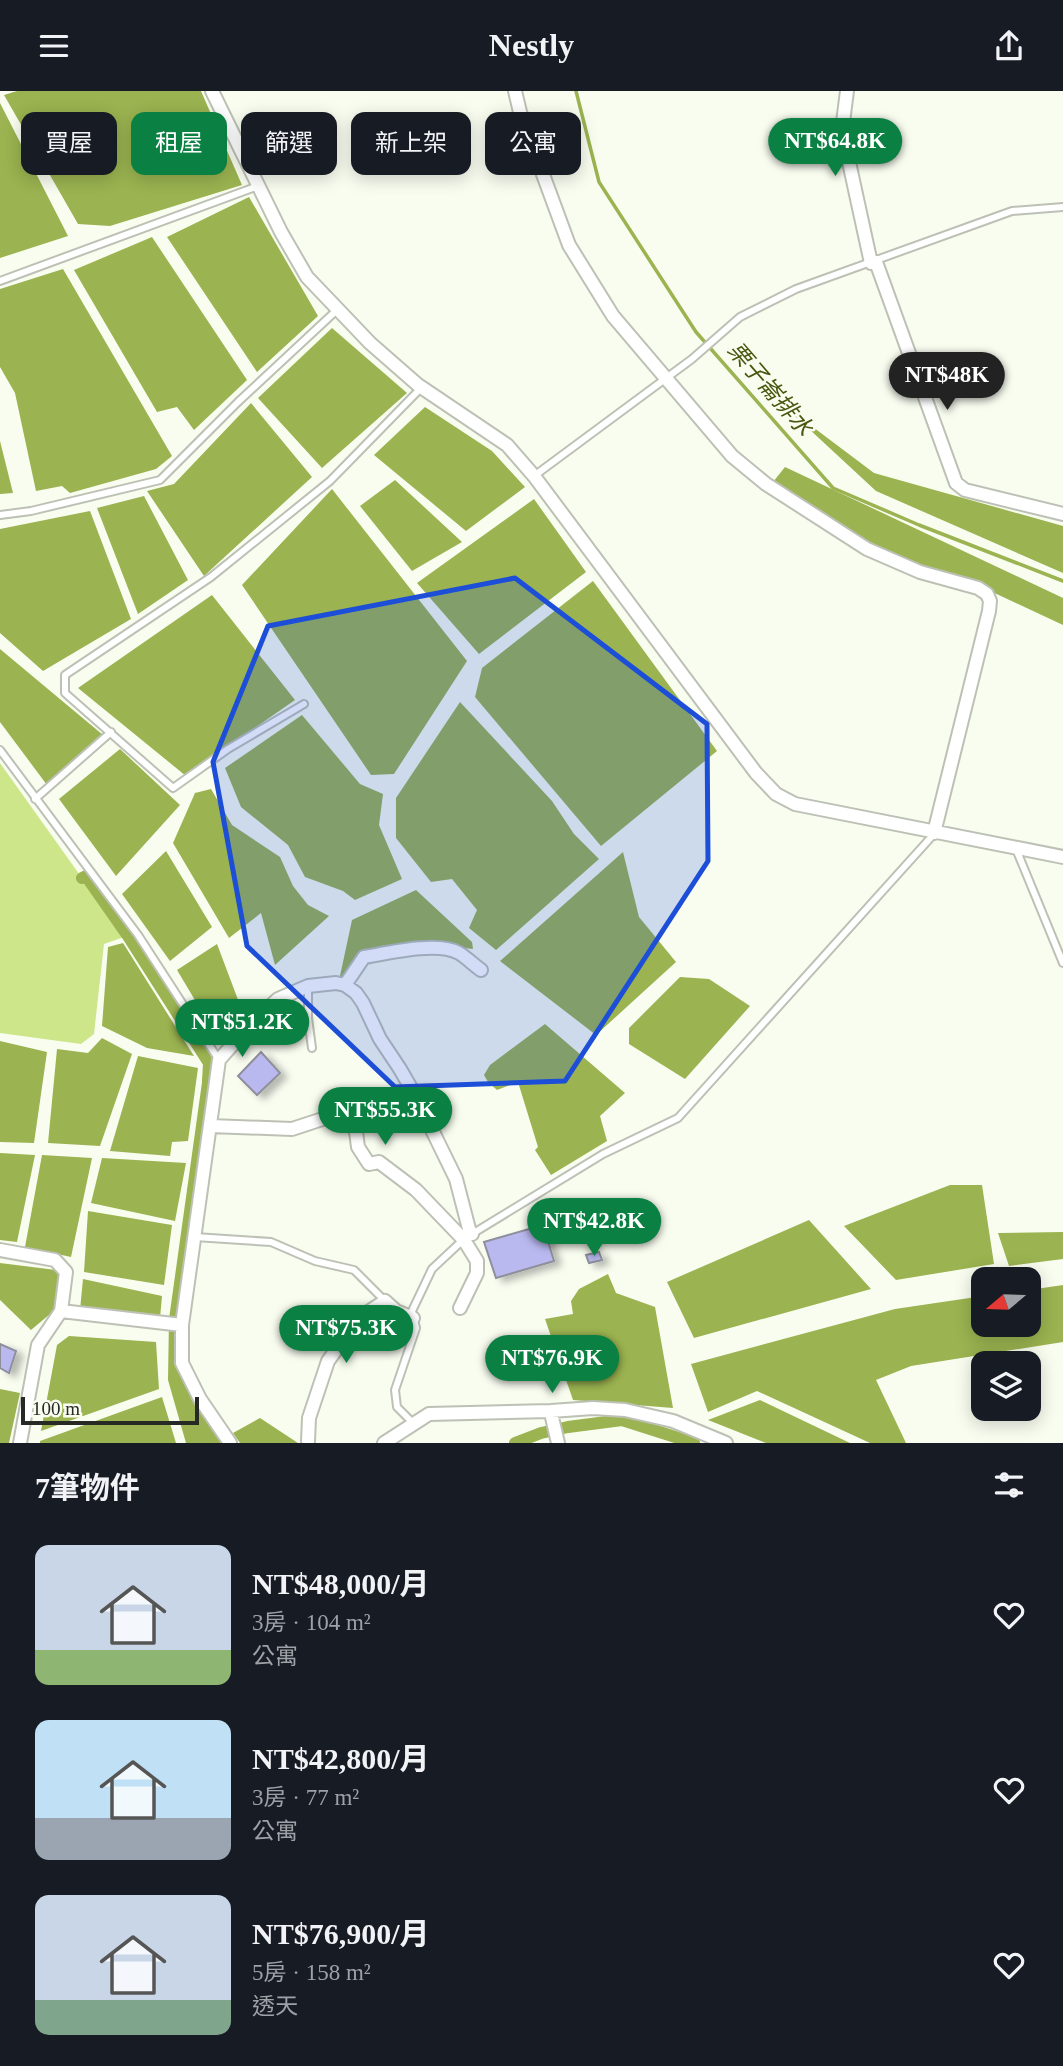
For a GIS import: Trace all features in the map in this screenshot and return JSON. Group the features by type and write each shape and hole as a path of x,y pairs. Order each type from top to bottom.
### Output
{"street":[{"path":"212,91 281,232 307,277 370,343 422,388 507,445 534,476 756,773 776,794 795,804 1063,857"},
{"path":"515,91 520,112 569,245 613,316 732,456 766,484 867,549 920,572 978,588 987,594 990,601 989,611 934,833"},
{"path":"847,91 842,130 874,262 956,483 965,490 1063,514"},
{"path":"345,985 364,957 403,950 430,948 457,952 481,970"},
{"path":"230,1443 200,1399 182,1363 173,1325 195,1237 219,1060 278,999 308,986 337,983 356,993 380,1039 415,1095 456,1179 469,1229 468,1237"},
{"path":"211,1126 292,1129 353,1109 358,1147 369,1164 379,1162 416,1190 468,1237 477,1261 477,1273 460,1308"},
{"path":"0,1250 55,1261 66,1272 61,1311 38,1345 20,1443"},
{"path":"308,1441 309,1418 328,1361 359,1318 386,1301 396,1311 413,1318"},
{"path":"61,1311 173,1325"},
{"path":"384,1443 429,1414 593,1408 615,1409 673,1421 726,1443"},
{"path":"551,1413 558,1443"}],"lane":[{"path":"0,281 258,185"},
{"path":"534,476 692,359 740,317 796,289 1013,211 1063,207"},
{"path":"0,515 31,511 160,480 238,402 338,309"},
{"path":"303,704 228,749 173,788 65,692 65,675 222,568 330,481 422,388"},
{"path":"35,799 111,733"},
{"path":"0,750 138,935 219,1060"},
{"path":"412,1423 397,1407 395,1390 414,1338 416,1328 412,1311 432,1269 468,1237 603,1154 678,1118 934,833"},
{"path":"1016,849 1063,963"},
{"path":"308,986 312,1048"},
{"path":"195,1237 271,1242 315,1261 354,1270 386,1301"}],"highlighted area":[{"path":"515,578 707,724 708,861 565,1081 395,1087 247,946 213,762 268,626"}],"shaded area":[{"path":"17,91 201,91 210,112 131,112 131,175 227,175 227,151 242,185 110,226 78,224 50,175 117,175 117,112 21,112 21,125 4,95"},
{"path":"0,103 21,144 21,175 37,175 68,236 0,258"},
{"path":"249,197 318,316 257,372 167,237"},
{"path":"152,237 247,380 194,430 177,407 157,412 74,270"},
{"path":"63,269 172,456 156,469 70,493 62,486 36,491 15,393 0,367 0,289"},
{"path":"332,328 407,393 322,468 258,398"},
{"path":"251,403 312,477 204,576 147,491 174,484"},
{"path":"781,403 874,473 1063,526 1063,573 876,491"},
{"path":"425,407 492,451 525,487 466,531 374,455"},
{"path":"0,441 13,493 0,494"},
{"path":"785,467 1063,598 1063,625 973,583 904,560 843,528 773,482"},
{"path":"395,480 462,542 412,571 360,506"},
{"path":"332,489 467,661 394,774 371,775 242,585"},
{"path":"144,496 188,580 138,614 97,508"},
{"path":"534,499 586,572 479,654 417,583"},
{"path":"90,511 131,619 43,671 0,633 0,529"},
{"path":"593,581 717,751 601,846 475,697 482,668"},
{"path":"212,595 295,700 186,776 78,688"},
{"path":"0,649 109,740 50,789 0,722"},
{"path":"460,702 552,801 574,834 599,859 496,950 469,928 477,910 452,879 431,882 396,838 396,798"},
{"path":"302,715 360,784 383,794 379,825 402,879 355,900 343,891 305,877 288,845 241,807 225,768"},
{"path":"120,749 180,805 116,876 59,799"},
{"path":"0,763 124,937 104,944 94,1034 81,1044 0,1033"},
{"path":"211,789 232,825 280,857 293,886 308,905 329,916 275,965 261,913 229,938 173,843 195,793"},
{"path":"166,851 212,927 170,961 122,894"},
{"path":"623,852 639,917 676,962 596,1035 500,961"},
{"path":"416,890 472,942 473,949 447,946 375,956 346,979 340,976 352,920"},
{"path":"123,943 194,1056 147,1048 102,1026 108,947"},
{"path":"217,944 240,1005 217,1037 177,970"},
{"path":"680,977 709,979 750,1006 685,1079 629,1044 629,1028"},
{"path":"545,1024 625,1093 600,1116 607,1141 551,1175 535,1150 538,1147 518,1082 497,1090 484,1075 490,1065"},
{"path":"102,1038 132,1054 100,1146 48,1143 57,1049 88,1053"},
{"path":"0,1041 47,1052 34,1143 0,1142"},
{"path":"138,1056 198,1068 188,1141 172,1142 170,1156 110,1151"},
{"path":"213,1065 178,1347 228,1443 186,1443 168,1380 169,1319 204,1068"},
{"path":"0,1153 35,1155 17,1242 0,1240"},
{"path":"42,1155 92,1158 71,1257 25,1247"},
{"path":"102,1158 186,1163 175,1221 91,1203"},
{"path":"950,1185 982,1185 994,1264 896,1280 844,1226"},
{"path":"88,1211 172,1225 164,1285 84,1272"},
{"path":"809,1220 871,1289 694,1338 667,1282"},
{"path":"1063,1232 1063,1259 1009,1266 998,1233"},
{"path":"0,1263 64,1271 56,1309 31,1330 0,1300"},
{"path":"608,1274 616,1293 655,1307 673,1408 573,1400 545,1319 573,1314 571,1301 579,1289"},
{"path":"83,1279 162,1296 160,1318 80,1310"},
{"path":"1063,1285 1063,1342 1006,1351 971,1351 971,1357 911,1366 876,1380 906,1443 870,1443 757,1391 708,1412 691,1364 895,1309 971,1298 971,1337 1041,1337 1041,1288"},
{"path":"69,1336 156,1342 159,1389 41,1431 57,1345"},
{"path":"0,1389 20,1393 9,1443 0,1443"},
{"path":"162,1397 176,1443 40,1443 40,1441"},
{"path":"760,1400 850,1443 766,1443 708,1420"},
{"path":"260,1418 298,1443 240,1443 233,1433"}],"building":[{"path":"261,1052 280,1073 257,1095 238,1076"},
{"path":"543,1225 554,1261 496,1278 484,1242"},
{"path":"599,1252 602,1260 589,1263 586,1255"},
{"path":"0,1344 16,1351 9,1373 0,1368"}],"waterway":[{"name":"栗子崙排水","path":"576,91 599,182 696,332 833,488 1063,581"},
{"path":"82,878 86,876 128,936 209,1063 208,1082"},
{"path":"515,1443 568,1427 622,1420 694,1443"}]}
